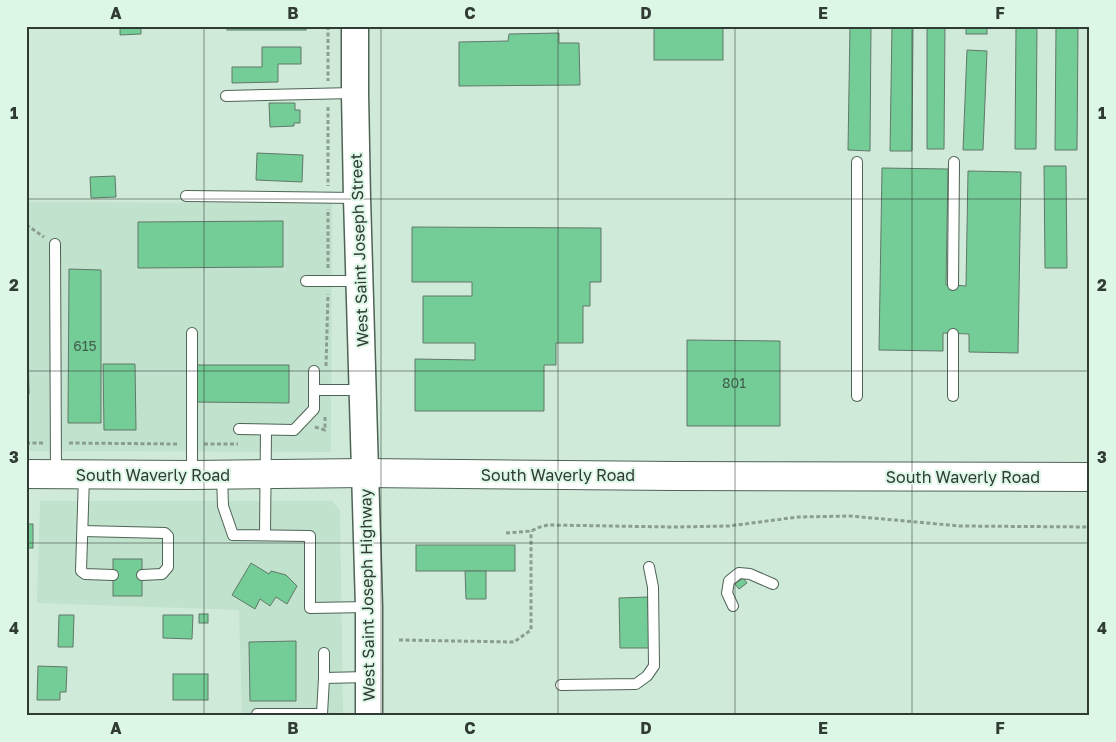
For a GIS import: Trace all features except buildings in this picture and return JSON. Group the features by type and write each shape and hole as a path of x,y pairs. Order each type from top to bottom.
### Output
{"main road":[{"name":"South Waverly Road","path":"26,474 222,475 366,473 1090,477"}],"street":[{"name":"West Saint Joseph Street","path":"355,26 359,281 366,473"},
{"name":"West Saint Joseph Highway","path":"366,473 369,716"}],"lane":[{"path":"226,96 355,93"},
{"path":"857,162 857,396"},
{"path":"953,286 954,162"},
{"path":"186,196 357,198"},
{"path":"55,244 56,474"},
{"path":"306,280 359,281"},
{"path":"192,333 192,475"},
{"path":"953,334 953,396"},
{"path":"239,430 294,430 314,409 314,371"},
{"path":"314,390 364,390"},
{"path":"266,430 266,535"},
{"path":"84,475 81,571 85,574 113,575"},
{"path":"222,475 223,506 233,535 310,536 310,608 369,607"},
{"path":"83,531 165,532 168,536 168,568 162,574 142,575"},
{"path":"561,685 636,684 647,676 654,666 653,587 649,567"},
{"path":"733,606 727,593 729,581 738,573 750,574 773,584"},
{"path":"257,714 322,714 324,654"},
{"path":"324,678 369,677"}],"path":[{"path":"26,226 55,244"},
{"path":"307,425 325,430"},
{"path":"102,443 266,444"},
{"path":"506,533 531,531 548,525 729,526 798,517 850,516 960,526 1090,527"},
{"path":"399,640 514,642 531,630 531,531"}],"shaded area":[{"path":"26,202 332,203 331,452 26,451"},
{"path":"40,501 332,501 340,510 343,716 242,716 239,610 37,603"}]}
